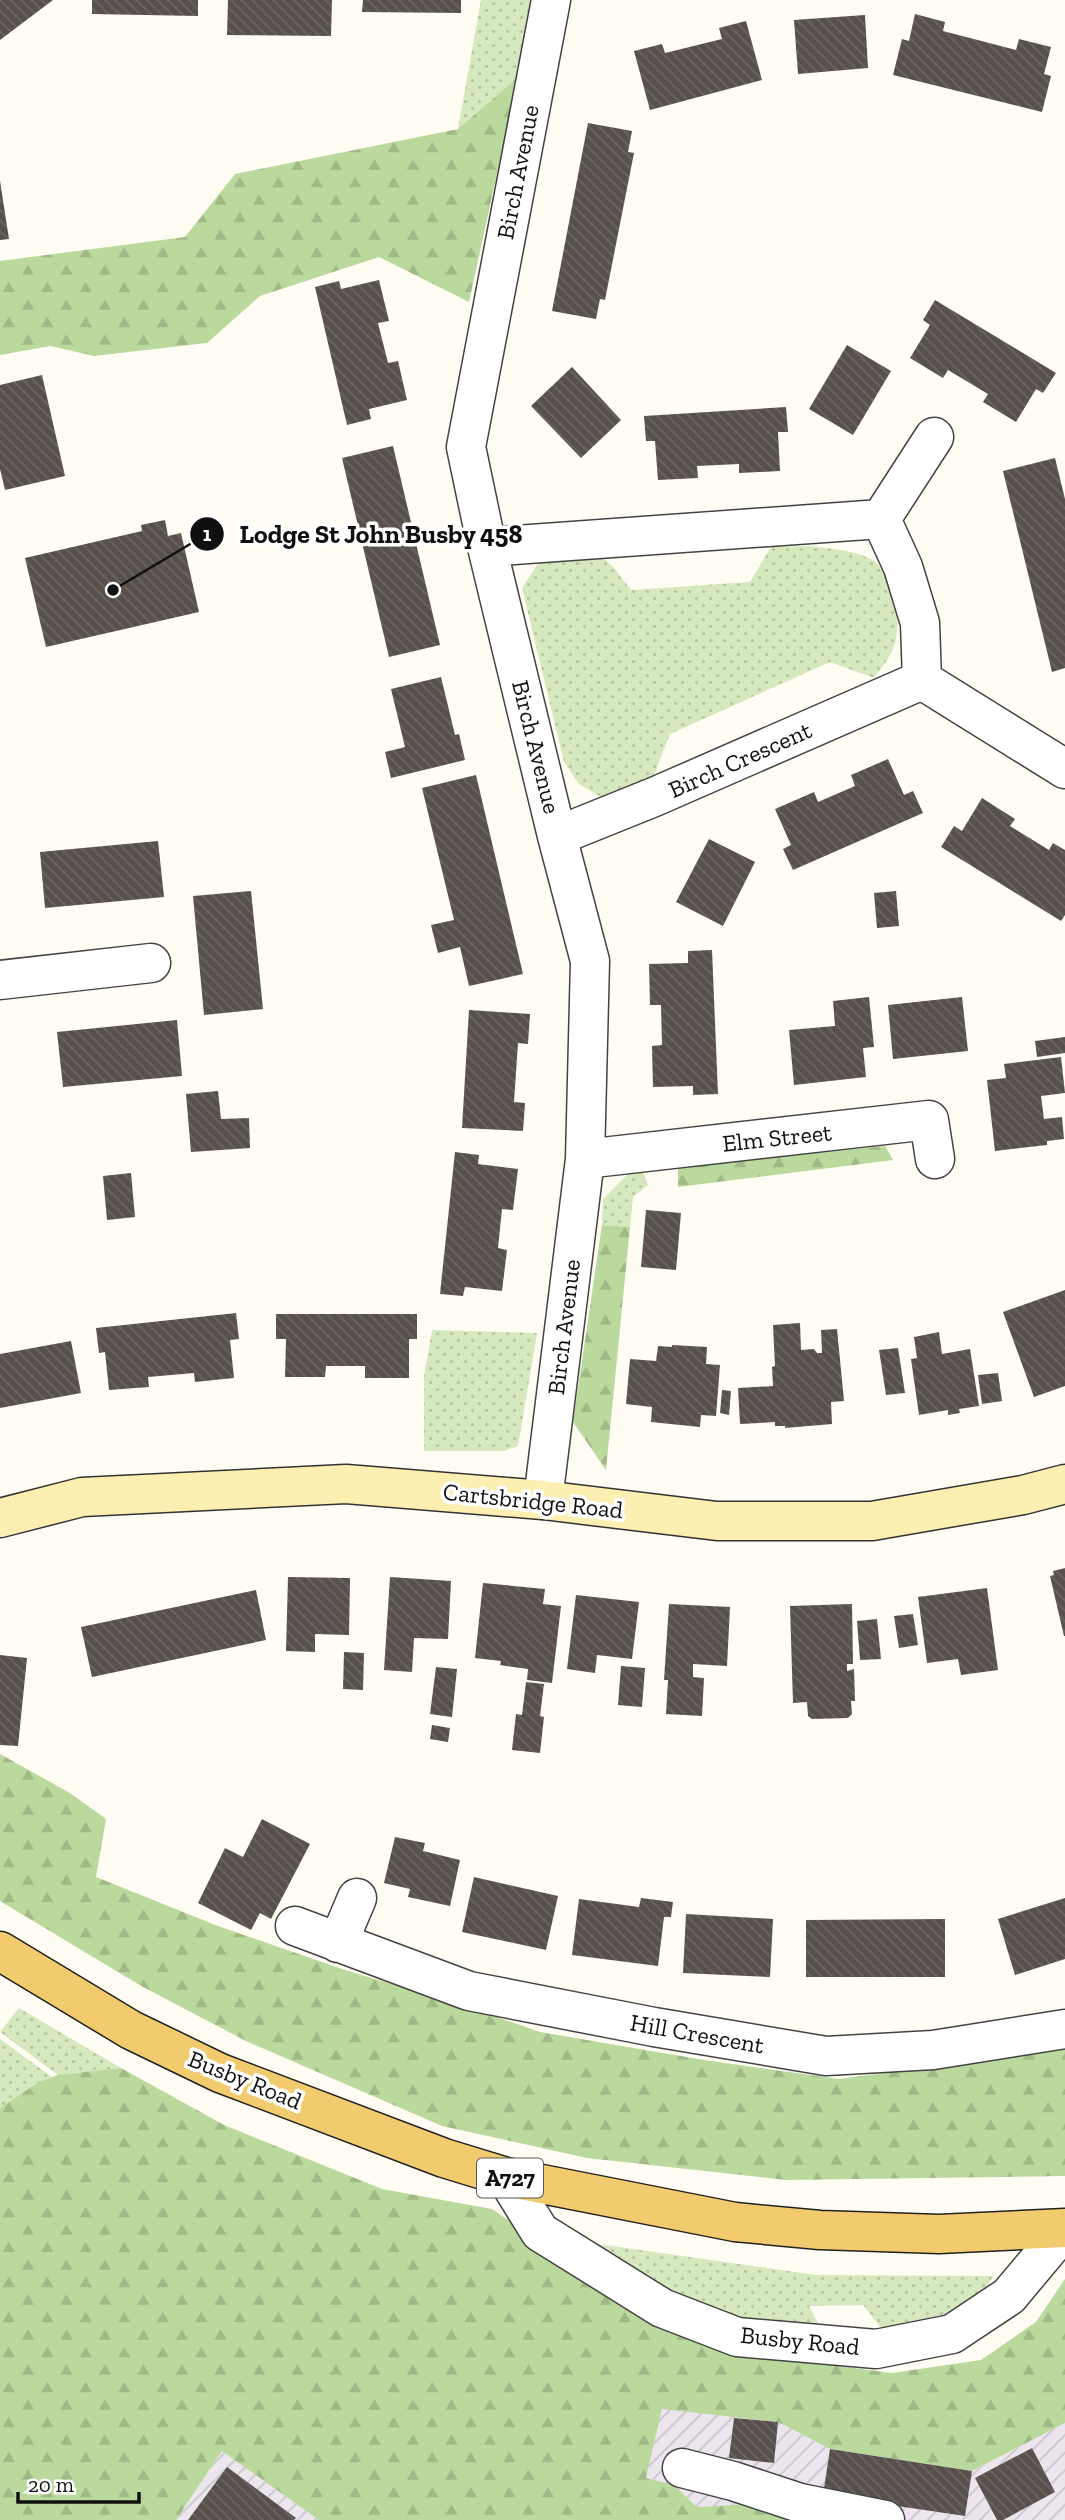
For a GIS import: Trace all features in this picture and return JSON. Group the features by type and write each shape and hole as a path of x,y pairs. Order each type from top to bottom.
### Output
{"main road":[{"name":"Busby Road","path":"0,1951 131,2030 220,2073 444,2158 506,2177 735,2222 820,2230 939,2234 1065,2229"}],"street":[{"name":"Birch Avenue","path":"544,1500 585,1159 590,961 487,547 466,447 551,0"},
{"path":"881,519 934,437"},
{"path":"487,547 881,519"},
{"path":"881,519 903,568 920,623 922,680 1065,769"},
{"name":"Birch Crescent","path":"557,835 654,797 922,680"},
{"path":"0,980 151,963"},
{"name":"Elm Street","path":"585,1159 929,1120 935,1159"},
{"name":"Cartsbridge Road","path":"0,1518 82,1497 346,1484 544,1500 717,1521 872,1521 1065,1484"},
{"path":"338,1943 357,1898"},
{"name":"Hill Crescent","path":"295,1926 469,1991 654,2027 826,2056 933,2050 1065,2029"},
{"name":"Busby Road","path":"506,2177 540,2232 662,2308 737,2337 876,2349 952,2334 1009,2296 1065,2229"},
{"path":"682,2468 800,2503 885,2520"}],"shaded area":[{"path":"662,2408 778,2422 830,2449 972,2471 1065,2423 1065,2520 842,2520 749,2504 697,2507 674,2485 646,2478"},
{"path":"222,2451 295,2501 319,2520 176,2520"}],"green space":[{"path":"481,0 533,0 518,77 458,129"},
{"path":"518,77 469,302 379,257 260,296 207,343 94,356 50,346 0,355 0,261 185,237 235,174 458,129"},
{"path":"811,546 860,554 874,561 887,577 897,613 896,636 891,654 874,678 830,662 670,734 652,780 604,799 579,784 564,762 522,588 541,559 601,556 631,590 750,582 771,547"},
{"path":"885,1146 893,1160 678,1187 678,1167"},
{"path":"631,1171 643,1171 648,1185 633,1197 630,1227 602,1225 603,1199"},
{"path":"602,1225 630,1227 606,1470 573,1422"},
{"path":"432,1330 537,1333 518,1446 504,1451 424,1451 424,1376"},
{"path":"0,1754 70,1793 106,1819 96,1877 218,1926 351,1972 454,2002 540,2032 704,2060 839,2079 965,2062 1065,2039 1065,2176 786,2180 587,2158 442,2126 246,2041 143,1987 0,1901"},
{"path":"19,2008 121,2068 58,2075 0,2032"},
{"path":"0,2039 52,2077 0,2108"},
{"path":"121,2068 224,2125 382,2189 492,2209 641,2312 800,2361 892,2373 981,2360 1036,2322 1065,2279 1065,2423 972,2471 830,2449 778,2422 662,2409 646,2478 674,2485 697,2507 749,2504 842,2520 319,2520 222,2451 176,2520 0,2520 0,2108 39,2082 58,2075"},
{"path":"570,2240 816,2275 993,2276 984,2293 934,2322 887,2335 863,2305 809,2306 823,2333 722,2316 658,2289"}],"building":[{"path":"0,0 53,0 0,40"},
{"path":"92,0 198,0 198,16 92,14"},
{"path":"228,0 332,0 331,36 227,35"},
{"path":"363,0 461,0 461,13 362,12"},
{"path":"915,14 945,22 943,31 1016,50 1019,39 1051,47 1044,74 1051,76 1042,112 893,75 902,39 909,41"},
{"path":"865,15 868,68 798,74 794,20"},
{"path":"746,21 762,80 650,110 634,51 662,44 665,53 722,39 719,28"},
{"path":"588,123 632,131 628,152 634,153 605,300 600,299 596,319 552,311"},
{"path":"0,181 9,239 0,240"},
{"path":"379,280 389,321 378,323 388,363 398,361 407,400 369,409 371,419 347,425 315,287 339,281 341,289"},
{"path":"935,300 1056,373 1043,393 1036,389 1016,422 983,402 988,394 948,370 943,378 910,358 930,325 923,320"},
{"path":"847,345 891,371 853,435 809,409"},
{"path":"572,367 621,420 581,458 531,406"},
{"path":"42,375 65,476 5,490 0,469 0,385"},
{"path":"786,407 788,432 778,432 780,471 739,473 739,464 697,466 698,478 658,480 655,441 646,441 644,416"},
{"path":"393,446 440,645 389,657 342,458"},
{"path":"1055,458 1065,499 1065,668 1052,672 1003,471"},
{"path":"165,520 168,536 181,533 199,612 46,647 25,558 142,531 141,525"},
{"path":"441,677 455,735 459,734 465,760 391,778 385,752 405,747 391,689"},
{"path":"888,759 904,795 913,791 923,813 793,870 783,849 791,845 775,809 814,792 818,802 855,786 851,775"},
{"path":"476,775 523,974 469,986 460,947 438,953 431,925 454,920 422,788"},
{"path":"982,798 1015,819 1010,826 1049,850 1053,843 1065,850 1065,915 1061,921 941,847 954,826 962,831"},
{"path":"709,839 755,862 723,926 676,902"},
{"path":"158,841 164,897 45,908 40,852"},
{"path":"251,891 263,1009 204,1015 193,896"},
{"path":"896,891 899,926 877,928 874,893"},
{"path":"712,950 718,1094 693,1095 693,1086 653,1087 652,1046 662,1045 661,1005 650,1005 649,964 688,963 688,951"},
{"path":"869,997 874,1047 863,1048 866,1077 794,1085 789,1030 835,1026 833,1001"},
{"path":"962,997 968,1051 893,1059 888,1005"},
{"path":"469,1010 530,1014 528,1044 518,1043 514,1102 525,1103 523,1131 462,1128"},
{"path":"177,1020 182,1076 63,1087 57,1032"},
{"path":"1065,1037 1065,1053 1037,1057 1035,1041"},
{"path":"1061,1057 1065,1093 1041,1096 1044,1119 1062,1117 1064,1139 1047,1141 1047,1145 995,1151 987,1080 1006,1078 1004,1064"},
{"path":"218,1091 221,1119 249,1118 250,1148 191,1152 186,1094"},
{"path":"455,1152 479,1155 478,1164 518,1169 513,1210 502,1209 498,1248 507,1250 502,1291 465,1287 463,1296 440,1294"},
{"path":"131,1173 135,1217 107,1220 103,1176"},
{"path":"646,1210 681,1213 676,1270 641,1267"},
{"path":"1065,1290 1065,1386 1034,1397 1003,1312"},
{"path":"236,1313 239,1339 230,1340 234,1378 195,1382 194,1373 148,1377 149,1387 109,1390 105,1352 99,1353 96,1328"},
{"path":"276,1314 417,1314 417,1339 409,1339 409,1378 365,1378 365,1366 326,1366 325,1377 285,1377 286,1339 276,1339"},
{"path":"800,1323 801,1350 814,1349 817,1353 822,1353 821,1330 837,1329 844,1401 831,1402 832,1424 785,1428 775,1426 775,1422 740,1424 738,1388 773,1386 773,1325"},
{"path":"939,1332 942,1354 970,1349 979,1406 959,1409 960,1413 948,1415 948,1410 919,1415 911,1359 917,1358 914,1337"},
{"path":"71,1341 81,1393 0,1408 0,1354"},
{"path":"658,1346 707,1347 706,1364 720,1365 716,1416 701,1415 700,1427 651,1422 652,1407 626,1404 630,1359 656,1361"},
{"path":"898,1348 905,1393 886,1395 879,1350"},
{"path":"998,1373 1002,1401 982,1404 978,1375"},
{"path":"722,1390 731,1391 729,1415 720,1413"},
{"path":"1065,1568 1064,1636 1050,1576 1054,1575 1053,1571"},
{"path":"288,1577 350,1578 349,1635 315,1634 315,1652 286,1651"},
{"path":"390,1577 451,1581 448,1639 414,1638 412,1672 384,1670"},
{"path":"483,1583 545,1589 543,1604 561,1606 552,1683 527,1680 528,1669 500,1665 501,1661 475,1658"},
{"path":"987,1588 998,1670 961,1675 958,1659 927,1663 918,1597"},
{"path":"256,1590 266,1640 92,1677 81,1627"},
{"path":"576,1595 639,1602 632,1659 597,1655 595,1673 567,1669"},
{"path":"669,1604 730,1607 727,1666 693,1664 693,1677 704,1678 702,1716 666,1714 668,1680 664,1680"},
{"path":"852,1604 853,1664 847,1664 847,1671 854,1669 855,1701 851,1701 852,1714 848,1718 812,1719 808,1716 807,1702 793,1703 790,1606"},
{"path":"913,1614 918,1645 899,1648 894,1616"},
{"path":"877,1619 881,1659 860,1660 857,1621"},
{"path":"344,1652 364,1653 363,1690 343,1689"},
{"path":"0,1655 27,1658 18,1746 0,1745"},
{"path":"621,1666 645,1668 642,1707 618,1705"},
{"path":"436,1667 457,1669 452,1717 430,1714"},
{"path":"526,1682 544,1684 540,1716 544,1717 540,1753 512,1750 516,1714 522,1715"},
{"path":"432,1725 450,1728 448,1742 430,1739"},
{"path":"262,1819 310,1844 271,1919 260,1913 251,1930 198,1903 225,1848 243,1857"},
{"path":"395,1837 425,1843 423,1851 460,1860 450,1906 408,1897 410,1889 384,1883"},
{"path":"474,1877 558,1896 546,1950 462,1932"},
{"path":"641,1898 673,1902 671,1917 664,1917 658,1966 572,1955 579,1899 639,1907"},
{"path":"1065,1898 1065,1959 1015,1975 998,1919"},
{"path":"686,1914 773,1919 770,1977 683,1973"},
{"path":"945,1919 945,1977 806,1977 806,1920"},
{"path":"734,2418 778,2422 774,2463 729,2458"},
{"path":"1032,2448 1055,2492 1003,2520 997,2520 975,2478"},
{"path":"830,2449 972,2471 965,2516 823,2495"},
{"path":"227,2467 296,2518 188,2520"}],"place":[{"name":"Lodge St John Busby 458","path":"113,590"}]}
